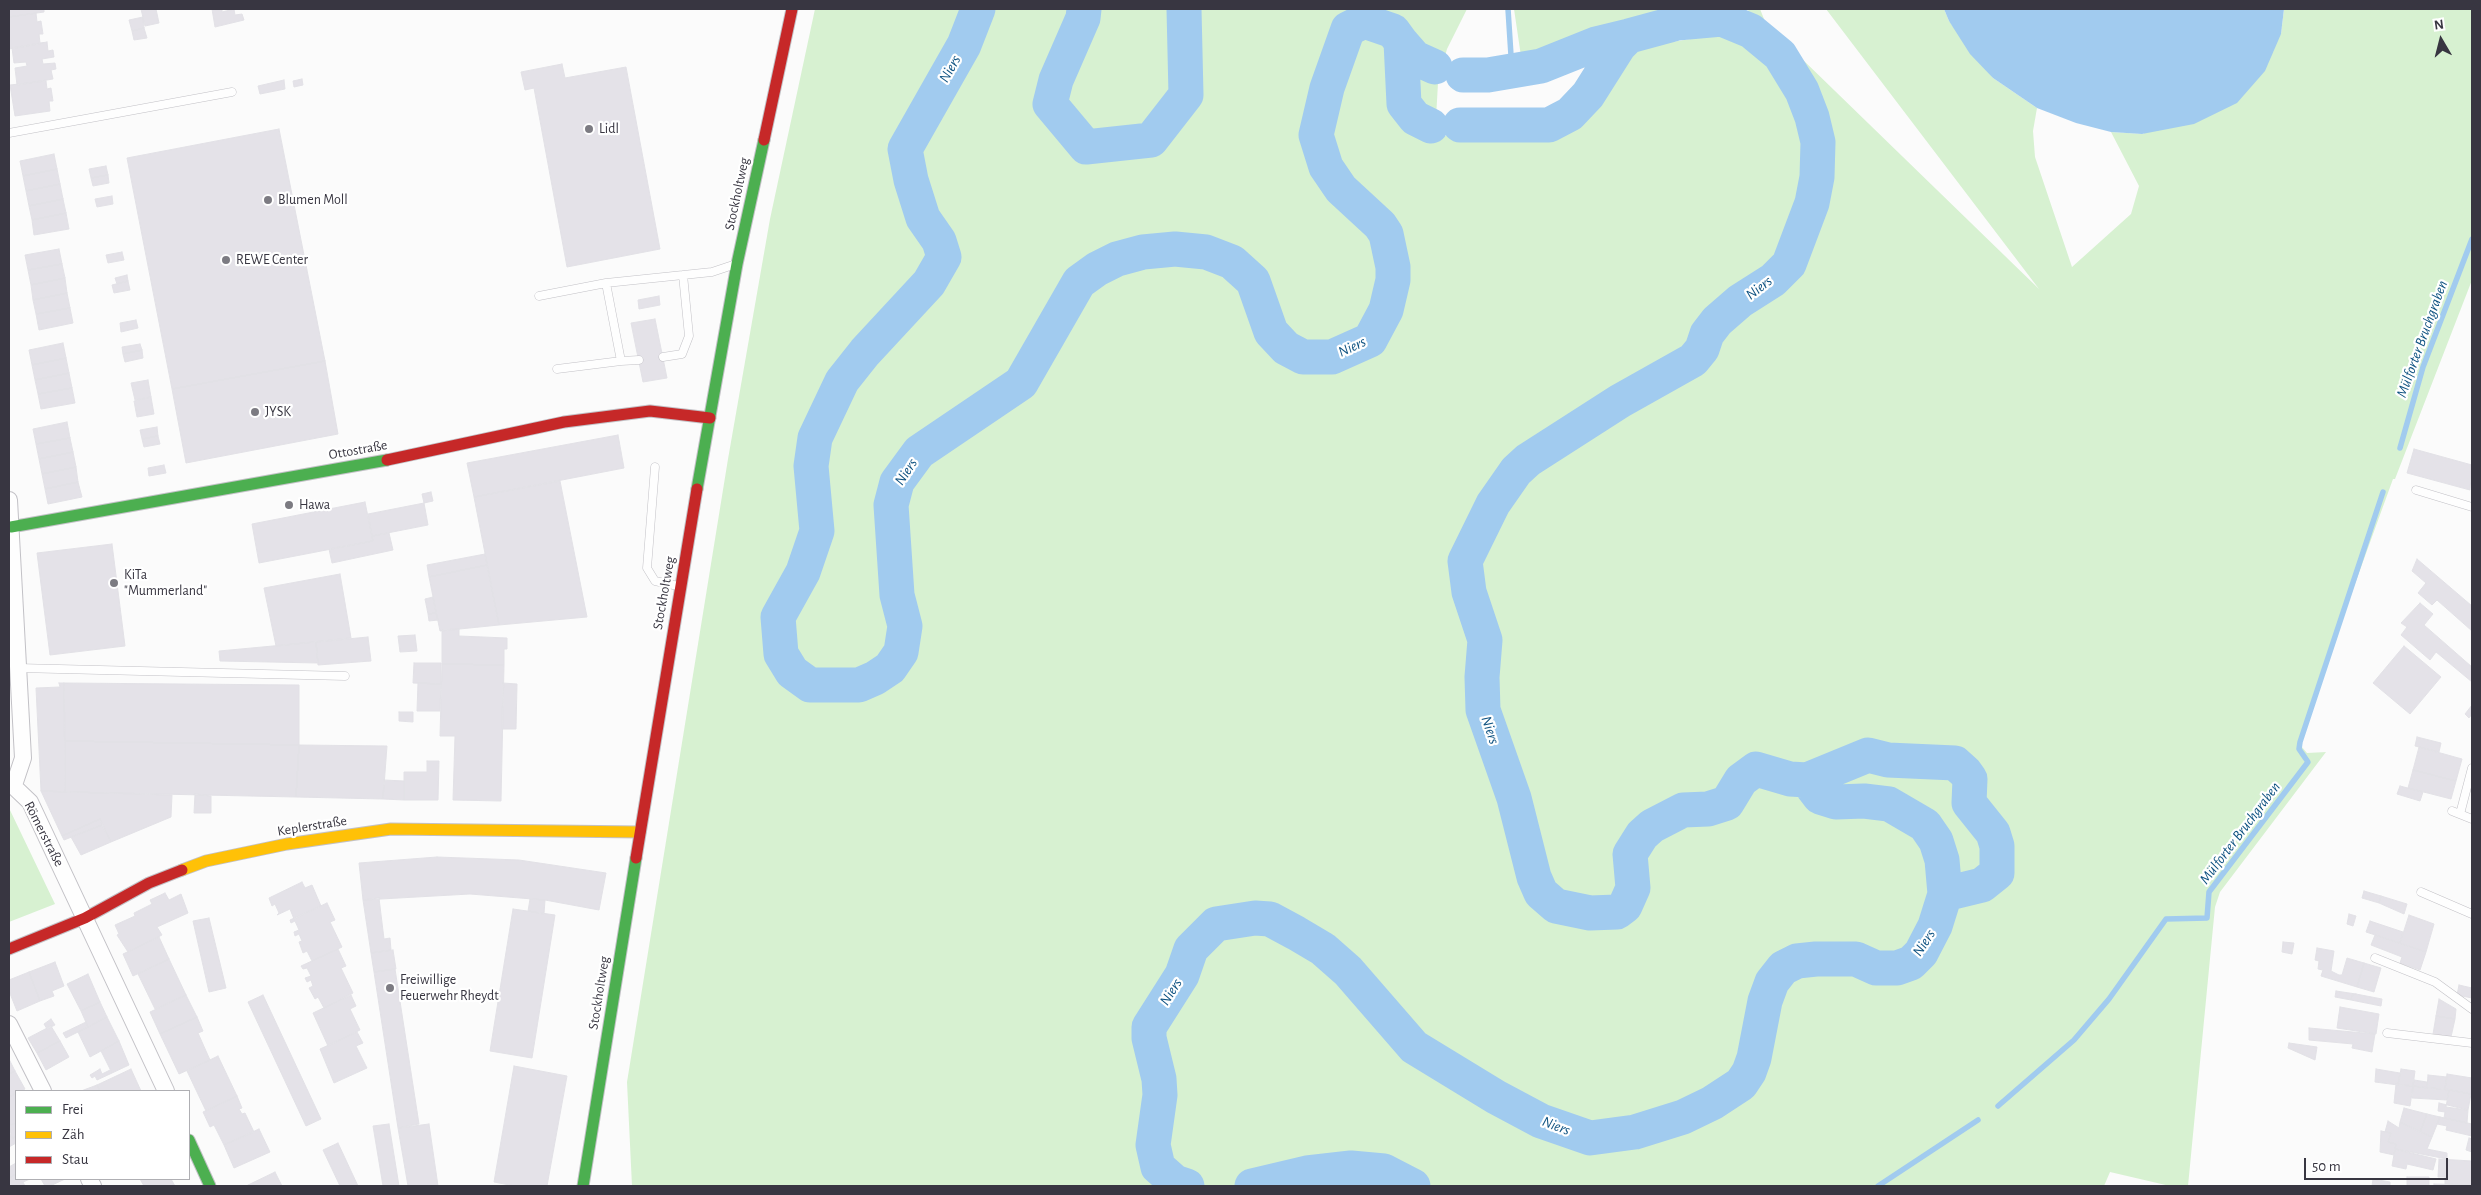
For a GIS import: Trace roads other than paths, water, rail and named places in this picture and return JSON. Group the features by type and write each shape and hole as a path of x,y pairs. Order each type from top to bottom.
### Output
{"street":[{"name":"Stockholtweg","path":"583,1186 680,586 737,264 792,9"},
{"name":"Ottostraße","path":"11,527 404,457 564,422 650,411 710,418"},
{"name":"Römerstraße","path":"9,500 23,758 11,783 30,802 166,1090"},
{"name":"Keplerstraße","path":"9,949 85,918 148,883 206,861 287,844 391,829 640,832"},
{"path":"9,1024 42,1090"},
{"path":"190,1142 210,1186"}],"lane":[{"path":"9,133 232,92"},
{"path":"539,296 606,283 712,272 737,264"},
{"path":"663,357 682,354 689,336 684,275"},
{"path":"606,283 622,361"},
{"path":"557,369 639,360"},
{"path":"655,467 647,568 656,581 680,586"},
{"path":"2416,490 2472,507"},
{"path":"18,668 345,676"},
{"path":"2460,814 2472,768"},
{"path":"2452,811 2472,819"},
{"path":"2421,892 2472,914"},
{"path":"2375,958 2434,982 2472,1010"},
{"path":"2388,1033 2472,1043"}],"water":[{"path":"1944,9 2284,9 2281,34 2265,71 2237,103 2194,124 2142,134 2111,132 2076,123 2037,108 1993,78 1970,54 1949,21"}],"waterway":[{"name":"Niers","path":"978,9 964,45 905,149 911,180 923,218 939,241 944,257 929,283 865,352 842,381 815,438 811,466 817,531 803,572 778,617 781,654 792,672 810,685 859,685 875,678 890,668 901,652 905,626 897,595 891,505 897,482 919,452 1021,383 1079,282 1097,269 1117,259 1143,252 1175,249 1206,252 1232,262 1253,281 1271,332 1286,348 1303,357 1332,357 1370,340 1386,310 1393,280 1393,267 1386,234 1380,225 1341,189 1326,167 1316,135 1327,88 1348,29 1364,21 1393,31 1401,42 1404,104 1415,118 1431,126"},
{"name":"Niers","path":"1084,9 1083,18 1056,80 1050,104 1086,147 1151,140 1186,95 1184,9"},
{"path":"1508,9 1512,71"},
{"path":"1718,9 1722,19"},
{"name":"Niers","path":"1187,1186 1175,1182 1158,1167 1153,1145 1160,1095 1159,1079 1149,1038 1149,1027 1182,975 1191,949 1216,924 1255,918 1270,919 1296,933 1323,949 1348,971 1414,1047 1496,1097 1541,1121 1590,1138 1635,1132 1683,1117 1712,1103 1741,1084 1749,1072 1754,1058 1765,1001 1772,982 1783,968 1797,961 1816,959 1856,959 1876,968 1897,968 1911,963 1921,953 1935,926 1945,894 1982,885 1997,873 1997,846 1993,833 1969,803 1970,779 1965,772 1955,763 1888,760 1868,755 1807,780 1790,779 1756,769 1741,780 1727,803 1708,809 1683,810 1652,826 1642,835 1630,854 1633,888 1625,906 1617,912 1590,913 1556,906 1541,893 1534,877 1514,798 1483,710 1482,677 1485,640 1469,592 1465,561 1493,504 1516,471 1528,460 1620,401 1693,360 1702,349 1707,334 1717,321 1740,301 1773,280 1789,264 1812,203 1817,177 1818,142 1812,117 1802,91 1780,55 1751,31 1722,19 1677,23 1629,36 1619,46 1588,95 1570,114 1549,125 1460,125"},
{"name":"Niers","path":"1463,75 1488,75 1541,66 1596,44 1629,36"},
{"name":"Niers","path":"1401,42 1415,58 1435,67"},
{"name":"Mülforter Bruchgraben","path":"2400,448 2423,367 2472,239"},
{"name":"Mülforter Bruchgraben","path":"1998,1106 2074,1040 2109,999 2166,919 2207,918 2209,892 2308,762 2299,749 2300,742 2383,492"},
{"name":"Niers","path":"1807,780 1820,797 1836,802 1864,801 1889,804 1925,825 1936,841 1942,860 1945,894"},
{"name":"Mülforter Bruchgraben","path":"1878,1186 1978,1120"},
{"name":"Niers","path":"1252,1186 1307,1173 1351,1168 1384,1171 1413,1186"}],"place":[{"name":"Lidl","path":"589,129"},
{"name":"Blumen Moll","path":"268,200"},
{"name":"REWE Center","path":"226,260"},
{"name":"JYSK","path":"255,412"},
{"name":"Hawa","path":"289,505"},
{"name":"KiTa \"Mummerland\"","path":"114,583"},
{"name":"Freiwillige Feuerwehr Rheydt","path":"390,988"}]}
